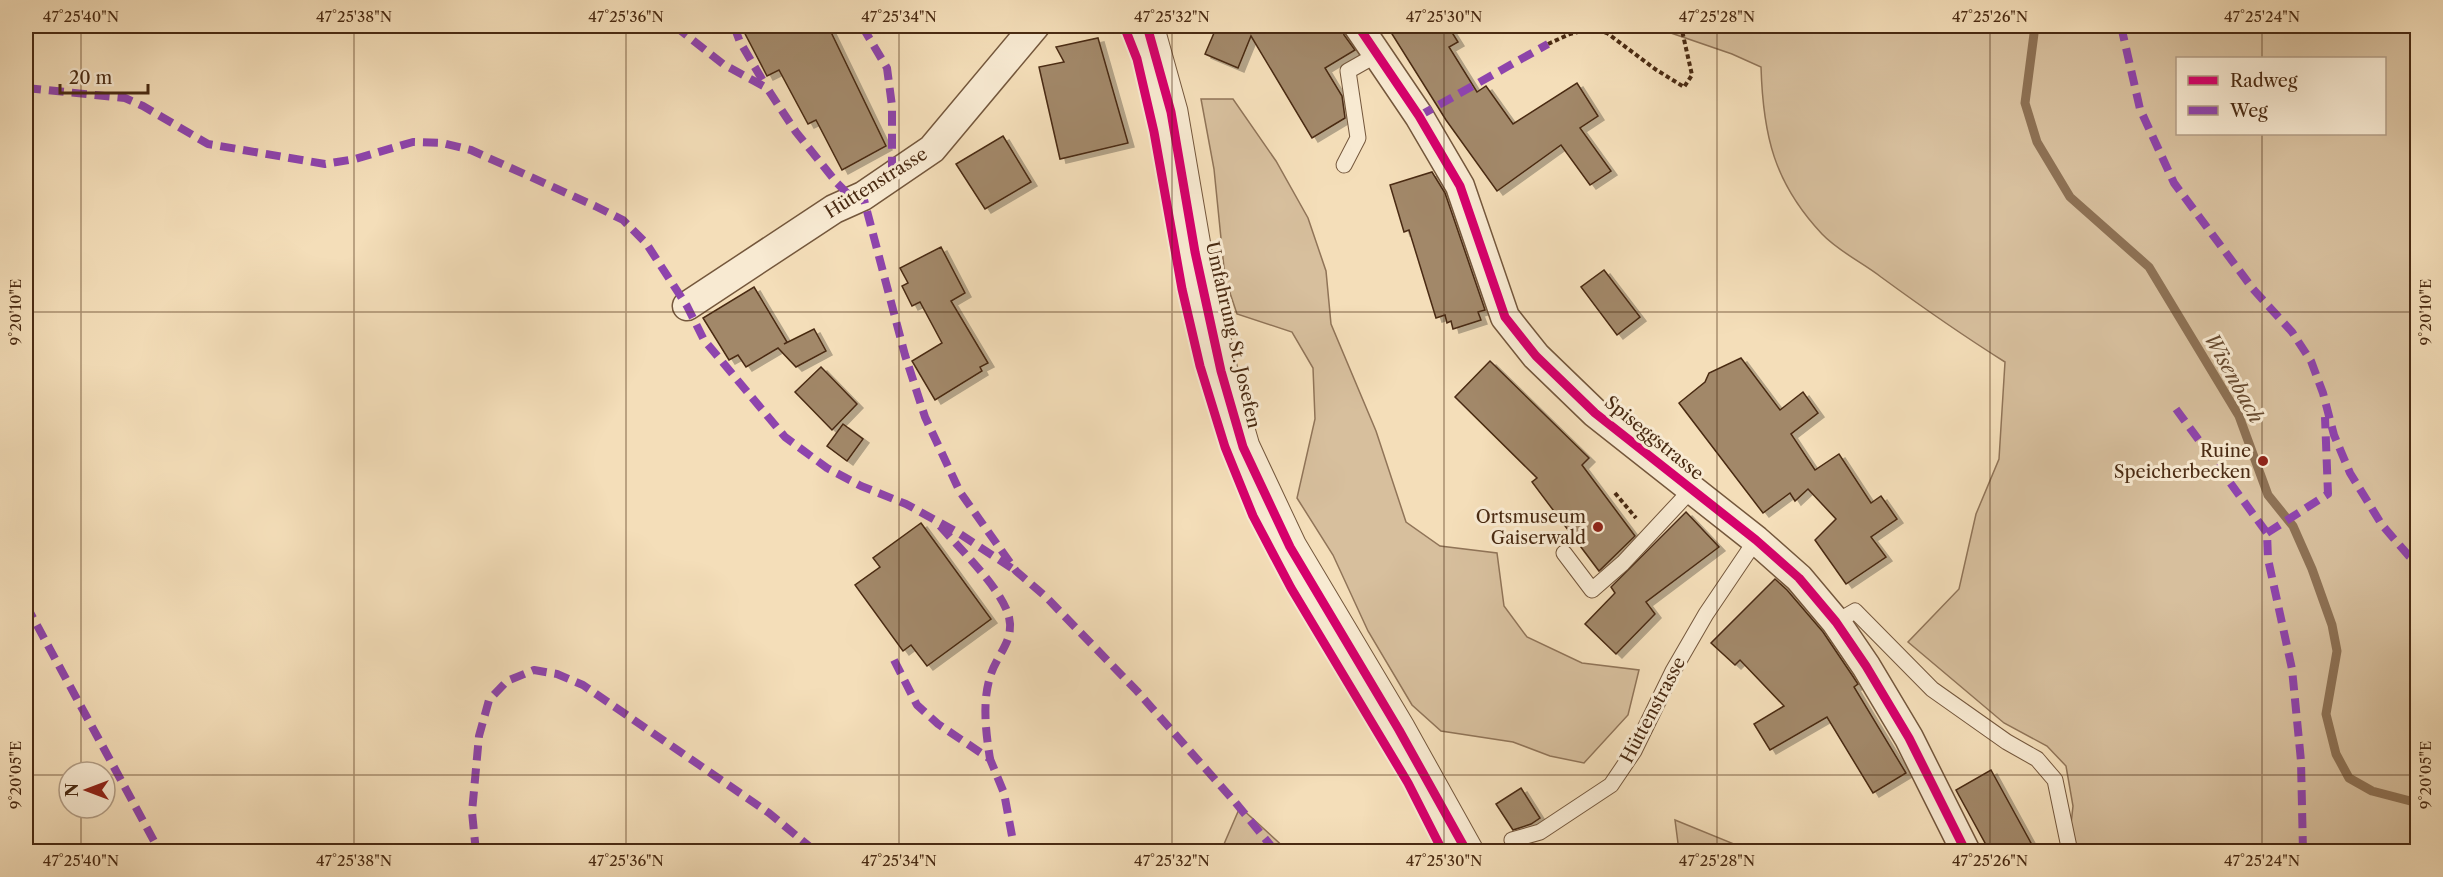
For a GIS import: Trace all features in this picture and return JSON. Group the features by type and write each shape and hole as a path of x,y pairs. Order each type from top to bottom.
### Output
{"street":[{"name":"Hüttenstrasse","path":"687,306 834,209 863,196 932,149 1035,26"},
{"name":"Umfahrung St. Josefen","path":"1147,26 1171,112 1195,252 1221,371 1243,447 1290,547 1399,730 1467,852"},
{"name":"Spiseggstrasse","path":"1358,26 1447,162 1460,186 1505,318 1536,356 1595,413 1756,540 1799,578 1836,622 1866,666 1909,738 1966,852"}],"lane":[{"path":"1344,165 1358,138 1348,71 1378,54"},
{"path":"1564,553 1592,590 1623,563 1692,489"},
{"name":"Hüttenstrasse","path":"1512,840 1540,832 1611,785 1634,751 1673,670 1706,614 1756,540"},
{"path":"1836,622 1855,611 1932,689 2007,742 2037,759 2055,780 2070,852"}],"path":[{"path":"1548,44 1570,34 1590,29 1607,33 1655,69 1684,87 1692,75 1681,26"}],"shaded area":[{"path":"1675,26 2417,26 2417,851 2068,851 2073,806 2066,766 2047,746 2004,723 1908,642 1959,589 1976,514 1999,459 2005,362 1942,321 1835,246 1822,234 1792,196 1774,157 1765,115 1761,67 1732,54 1671,33"},
{"path":"1201,99 1233,99 1276,161 1308,218 1326,271 1331,324 1376,431 1406,522 1440,546 1497,553 1504,606 1527,637 1582,663 1639,670 1628,715 1584,763 1550,756 1513,742 1441,731 1412,705 1368,631 1333,555 1297,498 1315,419 1313,368 1292,332 1237,314 1225,278 1214,169"},
{"path":"1240,807 1288,851 1221,851"},
{"path":"1675,820 1734,844 1737,851 1679,851"}],"building":[{"path":"741,26 828,26 886,146 842,170 816,120 808,124 779,70 767,76"},
{"path":"1217,26 1342,26 1344,35 1355,50 1325,68 1342,96 1345,118 1312,138 1251,36 1238,68 1205,54"},
{"path":"1387,26 1448,26 1458,42 1449,47 1477,92 1486,86 1513,124 1577,83 1598,116 1580,128 1611,171 1590,185 1561,145 1497,191 1446,120"},
{"path":"1098,38 1128,143 1060,159 1039,67 1064,62 1056,47"},
{"path":"1003,136 1031,182 985,209 956,164"},
{"path":"1432,172 1445,193 1485,310 1478,312 1481,320 1453,329 1451,321 1447,323 1445,315 1436,318 1409,230 1404,232 1390,185"},
{"path":"941,247 965,293 951,301 988,363 980,367 982,371 935,400 912,361 942,343 920,302 912,306 902,286 908,283 900,268"},
{"path":"1604,270 1640,317 1617,335 1581,287"},
{"path":"754,287 787,342 784,344 814,329 826,351 796,367 778,348 746,367 738,355 729,360 703,318"},
{"path":"1741,358 1780,410 1803,392 1818,413 1791,434 1815,470 1839,454 1871,503 1881,496 1897,519 1871,537 1886,557 1846,584 1815,540 1836,519 1808,489 1795,501 1790,493 1763,513 1679,403 1705,382 1709,373"},
{"path":"1490,361 1589,458 1582,465 1635,536 1599,571 1532,482 1537,478 1455,397"},
{"path":"821,367 857,404 832,430 795,392"},
{"path":"843,424 863,439 847,461 827,446"},
{"path":"1686,512 1719,547 1646,602 1655,614 1616,654 1585,624 1615,593 1611,587"},
{"path":"921,523 991,619 927,666 911,645 903,651 855,585 880,567 873,558"},
{"path":"1775,579 1823,632 1858,684 1854,687 1906,773 1873,793 1827,717 1770,750 1754,724 1784,706 1740,660 1735,665 1711,643"},
{"path":"1991,770 2031,843 2017,852 1990,852 1956,790"},
{"path":"1521,788 1540,818 1531,824 1513,830 1496,804"}],"waterway":[{"name":"Wisenbach","path":"2035,26 2025,103 2037,142 2070,197 2149,267 2239,416 2268,495 2293,526 2312,569 2332,625 2337,651 2326,714 2336,754 2349,778 2372,791 2418,803"}],"marked path":[{"path":"675,26 723,64 767,88 796,132 837,183 848,194 863,196 905,355 925,417 960,492 1016,571 1046,597 1137,691 1276,852"},
{"path":"734,26 740,42 766,86"},
{"path":"862,26 887,68 892,106 892,176"},
{"path":"2121,26 2140,109 2174,183 2253,289 2292,332 2311,361 2323,393 2334,435 2350,473 2382,525 2409,556 2418,562"},
{"path":"1419,116 1548,44"},
{"path":"26,88 125,98 208,144 325,164 355,159 413,142 442,143 471,150 595,206 623,220 646,243 687,306 704,340 785,437 827,468 861,486 906,504 957,532 1016,571"},
{"path":"2176,409 2267,533 2268,559 2292,669 2301,761 2303,852"},
{"path":"2267,533 2328,494 2325,417"},
{"path":"940,526 989,582 1005,606 1009,617 1007,641 993,669 986,697 986,728 990,759"},
{"path":"26,605 160,852"},
{"path":"894,660 917,705 938,724 990,759 1004,793 1015,852"},
{"path":"476,852 472,812 479,736 489,700 507,681 534,670 557,674 583,685 769,813 816,852"}],"cycle path":[{"path":"1124,26 1137,59 1154,132 1182,289 1200,366 1225,447 1253,516 1291,588 1408,783 1443,852"},
{"path":"1147,26 1171,112 1195,252 1221,371 1243,447 1290,547 1399,730 1467,852"},
{"path":"1358,26 1419,116 1460,186 1505,317 1536,356 1595,413 1756,540 1799,578 1836,622 1866,666 1909,738 1966,852"}],"place":[{"name":"Ruine Speicherbecken","path":"2263,461"},
{"name":"Ortsmuseum Gaiserwald","path":"1598,527"}]}
